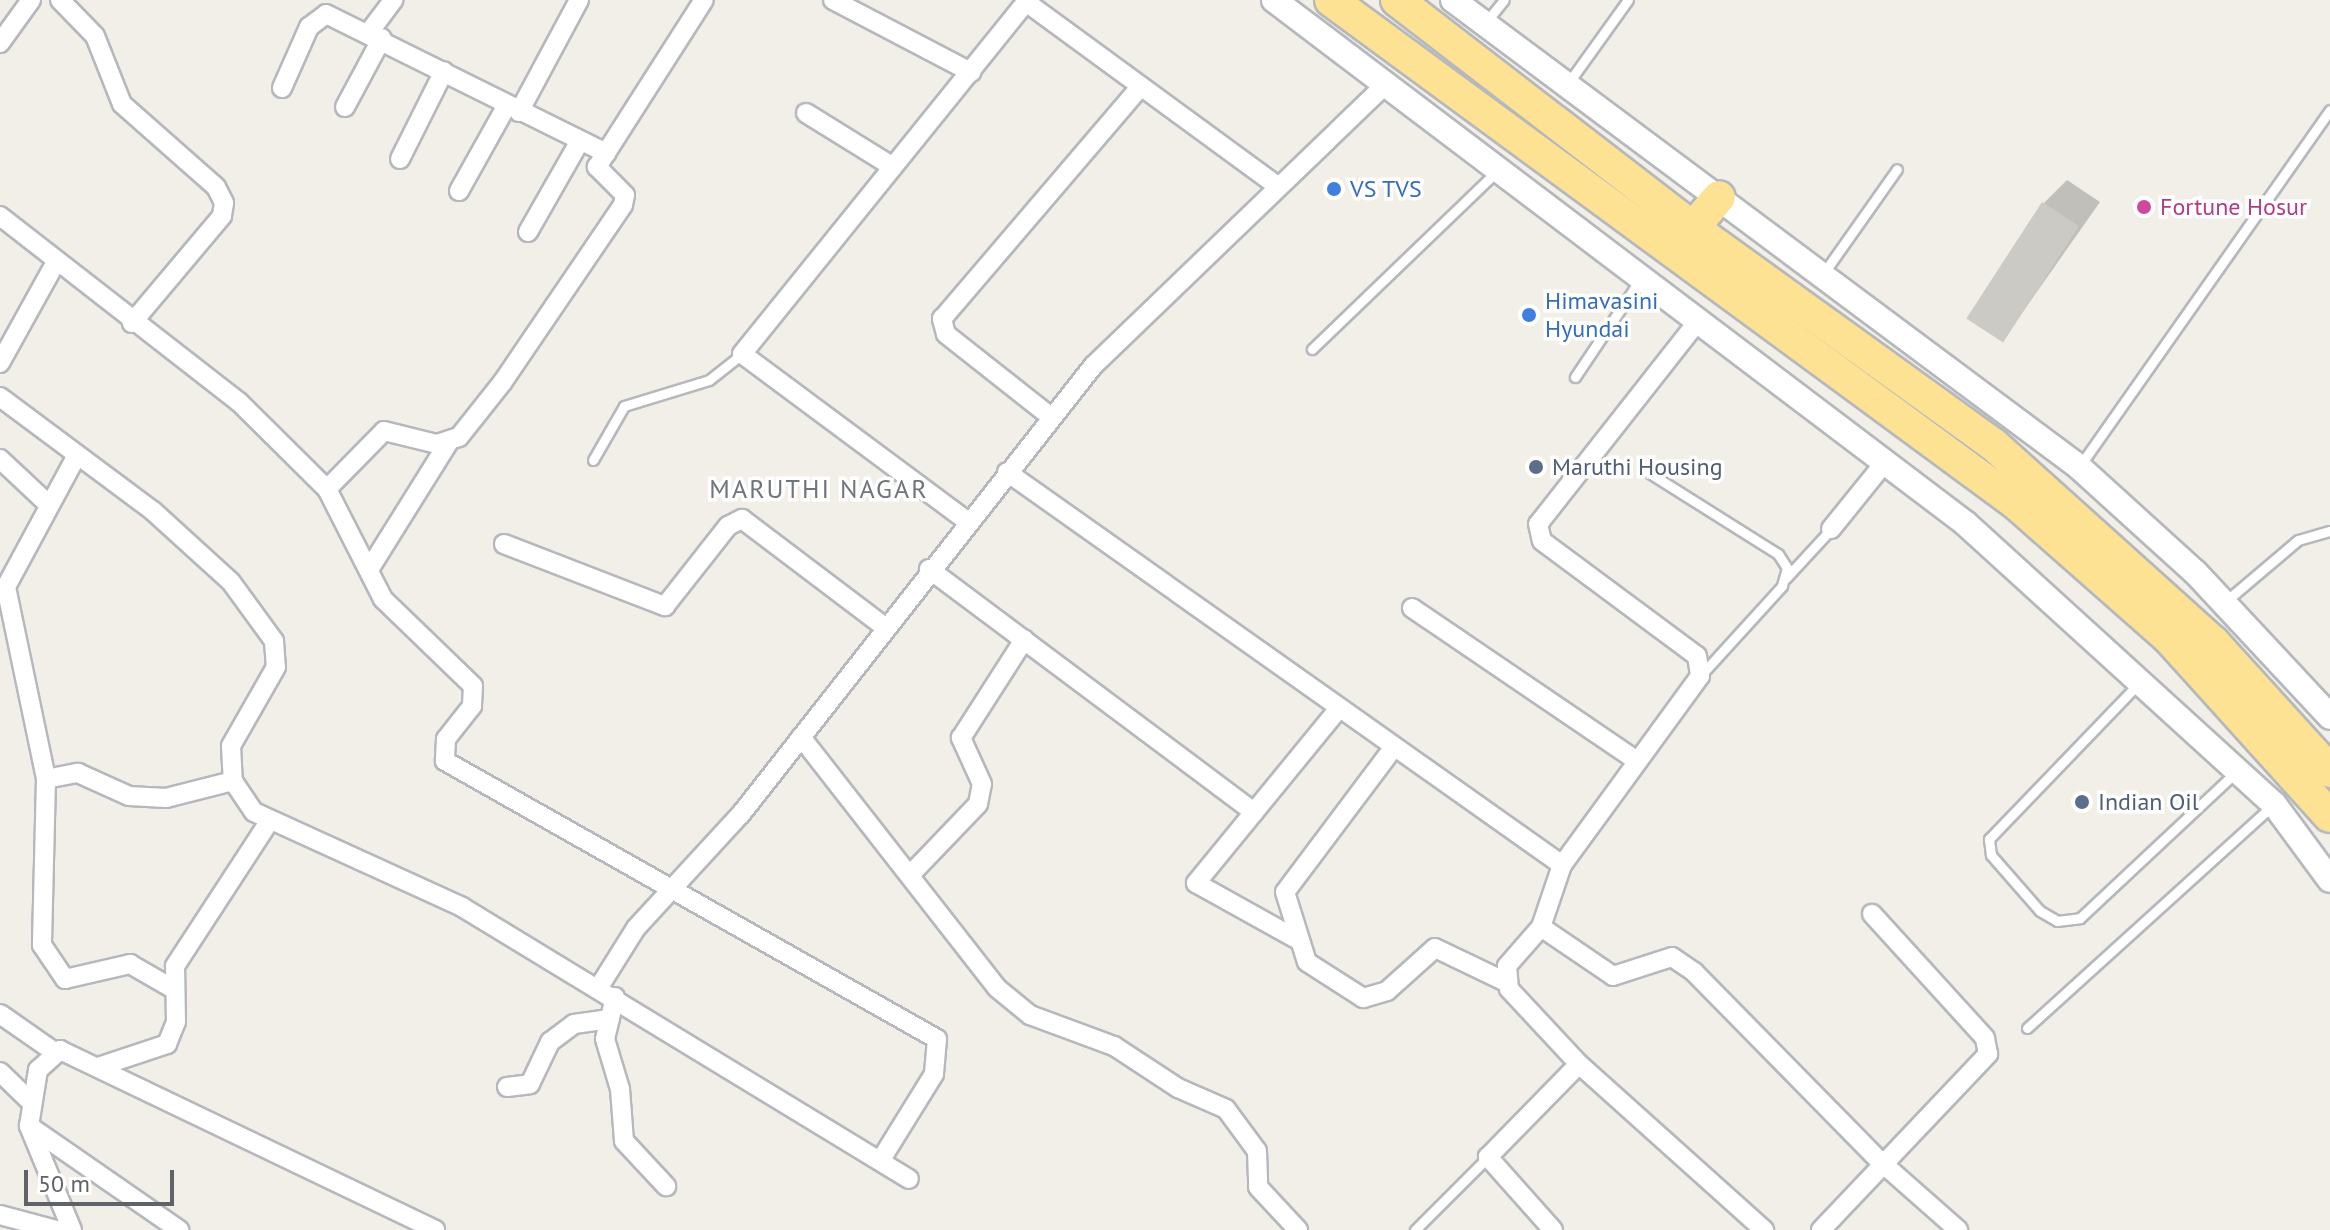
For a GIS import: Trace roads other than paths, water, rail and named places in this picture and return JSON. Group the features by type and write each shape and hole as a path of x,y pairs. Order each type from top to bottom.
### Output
{"highway":[{"path":"1331,0 2017,504 2168,637 2330,816"},
{"path":"1397,0 1693,228 1994,445 2084,522 2213,642 2330,771"},
{"path":"1693,228 1719,197"}],"street":[{"path":"60,0 95,36 122,104 216,187 224,203 222,216 132,323"},
{"path":"345,107 393,0"},
{"path":"459,191 579,0"},
{"path":"370,568 448,443 502,383 623,205 625,195 597,167 704,0"},
{"path":"833,0 971,72"},
{"path":"1274,0 1885,462 2142,680 2238,770 2274,804 2330,880"},
{"path":"1453,0 1569,82 2079,467 2224,602 2330,717"},
{"path":"967,521 742,354 1027,1 1277,186"},
{"path":"0,43 24,3"},
{"path":"282,88 319,15 376,34 513,109 606,153"},
{"path":"400,159 444,71"},
{"path":"599,987 670,887 741,814 967,521 1132,322 1386,84"},
{"path":"1051,417 946,334 942,319 1141,86"},
{"path":"806,113 893,167"},
{"path":"528,232 580,141"},
{"path":"0,216 132,323 239,402 327,489 370,568 383,599 473,686 472,706 446,739 445,761 937,1039 934,1074 880,1161"},
{"path":"0,363 56,262"},
{"path":"1506,982 1514,954 1541,927 1562,865 1700,676 1697,656 1542,541 1538,524 1698,321"},
{"path":"0,397 77,455 231,582 274,641 276,667 231,746 233,781 269,822 412,881 599,987 909,1179"},
{"path":"327,489 384,431 448,443"},
{"path":"77,455 13,564 3,601 46,779 45,959 65,979 130,964 170,987"},
{"path":"0,459 48,504"},
{"path":"1831,529 1885,462"},
{"path":"1007,472 1562,865"},
{"path":"504,544 665,606 728,526 742,519 885,627"},
{"path":"929,569 1254,812"},
{"path":"1412,608 1637,761"},
{"path":"910,875 978,804 982,784 961,738 1024,640"},
{"path":"1300,941 1196,883 1339,708"},
{"path":"801,737 1015,1005 1114,1046 1178,1088 1226,1109 1257,1151 1258,1187 1298,1230"},
{"path":"1394,747 1285,892 1307,962 1363,998 1387,991 1435,948 1506,982 1579,1064 1764,1230"},
{"path":"46,779 78,773 129,796 166,798 233,781"},
{"path":"98,1067 167,1044 176,1022 170,987 180,957 269,822"},
{"path":"1821,1230 1881,1162 1985,1061 1989,1047 1872,914"},
{"path":"1541,927 1613,976 1672,957 1694,972 1881,1162 1958,1230"},
{"path":"615,997 605,1039 620,1089 624,1141 666,1186"},
{"path":"0,1014 53,1051 98,1067 435,1230"},
{"path":"507,1087 530,1084 550,1042 574,1024 610,1019"},
{"path":"53,1051 38,1070 29,1126 72,1230"},
{"path":"1553,1230 1488,1157 1579,1064"},
{"path":"0,1072 31,1102"},
{"path":"29,1126 179,1230"},
{"path":"0,1215 56,1230"}],"lane":[{"path":"1486,22 1504,0"},
{"path":"1569,82 1628,0"},
{"path":"2079,467 2330,110"},
{"path":"1823,274 1897,169"},
{"path":"1312,349 1498,170"},
{"path":"1575,377 1641,279"},
{"path":"593,460 624,406 709,380 742,354"},
{"path":"1643,469 1778,554 1786,578"},
{"path":"1700,676 1831,529"},
{"path":"2224,602 2298,540 2330,531"},
{"path":"2142,680 1989,839 1991,855 2040,911 2057,921 2080,918 2238,770"},
{"path":"2027,1028 2274,804"},
{"path":"1415,1230 1488,1157"}],"place":[{"name":"VS TVS","path":"1334,189"},
{"name":"Fortune Hosur","path":"2144,207"},
{"name":"Himavasini Hyundai","path":"1529,315"},
{"name":"Maruthi Housing","path":"1536,467"},
{"name":"Indian Oil","path":"2082,802"}],"district":[{"name":"MARUTHI NAGAR","path":"819,489"}]}
